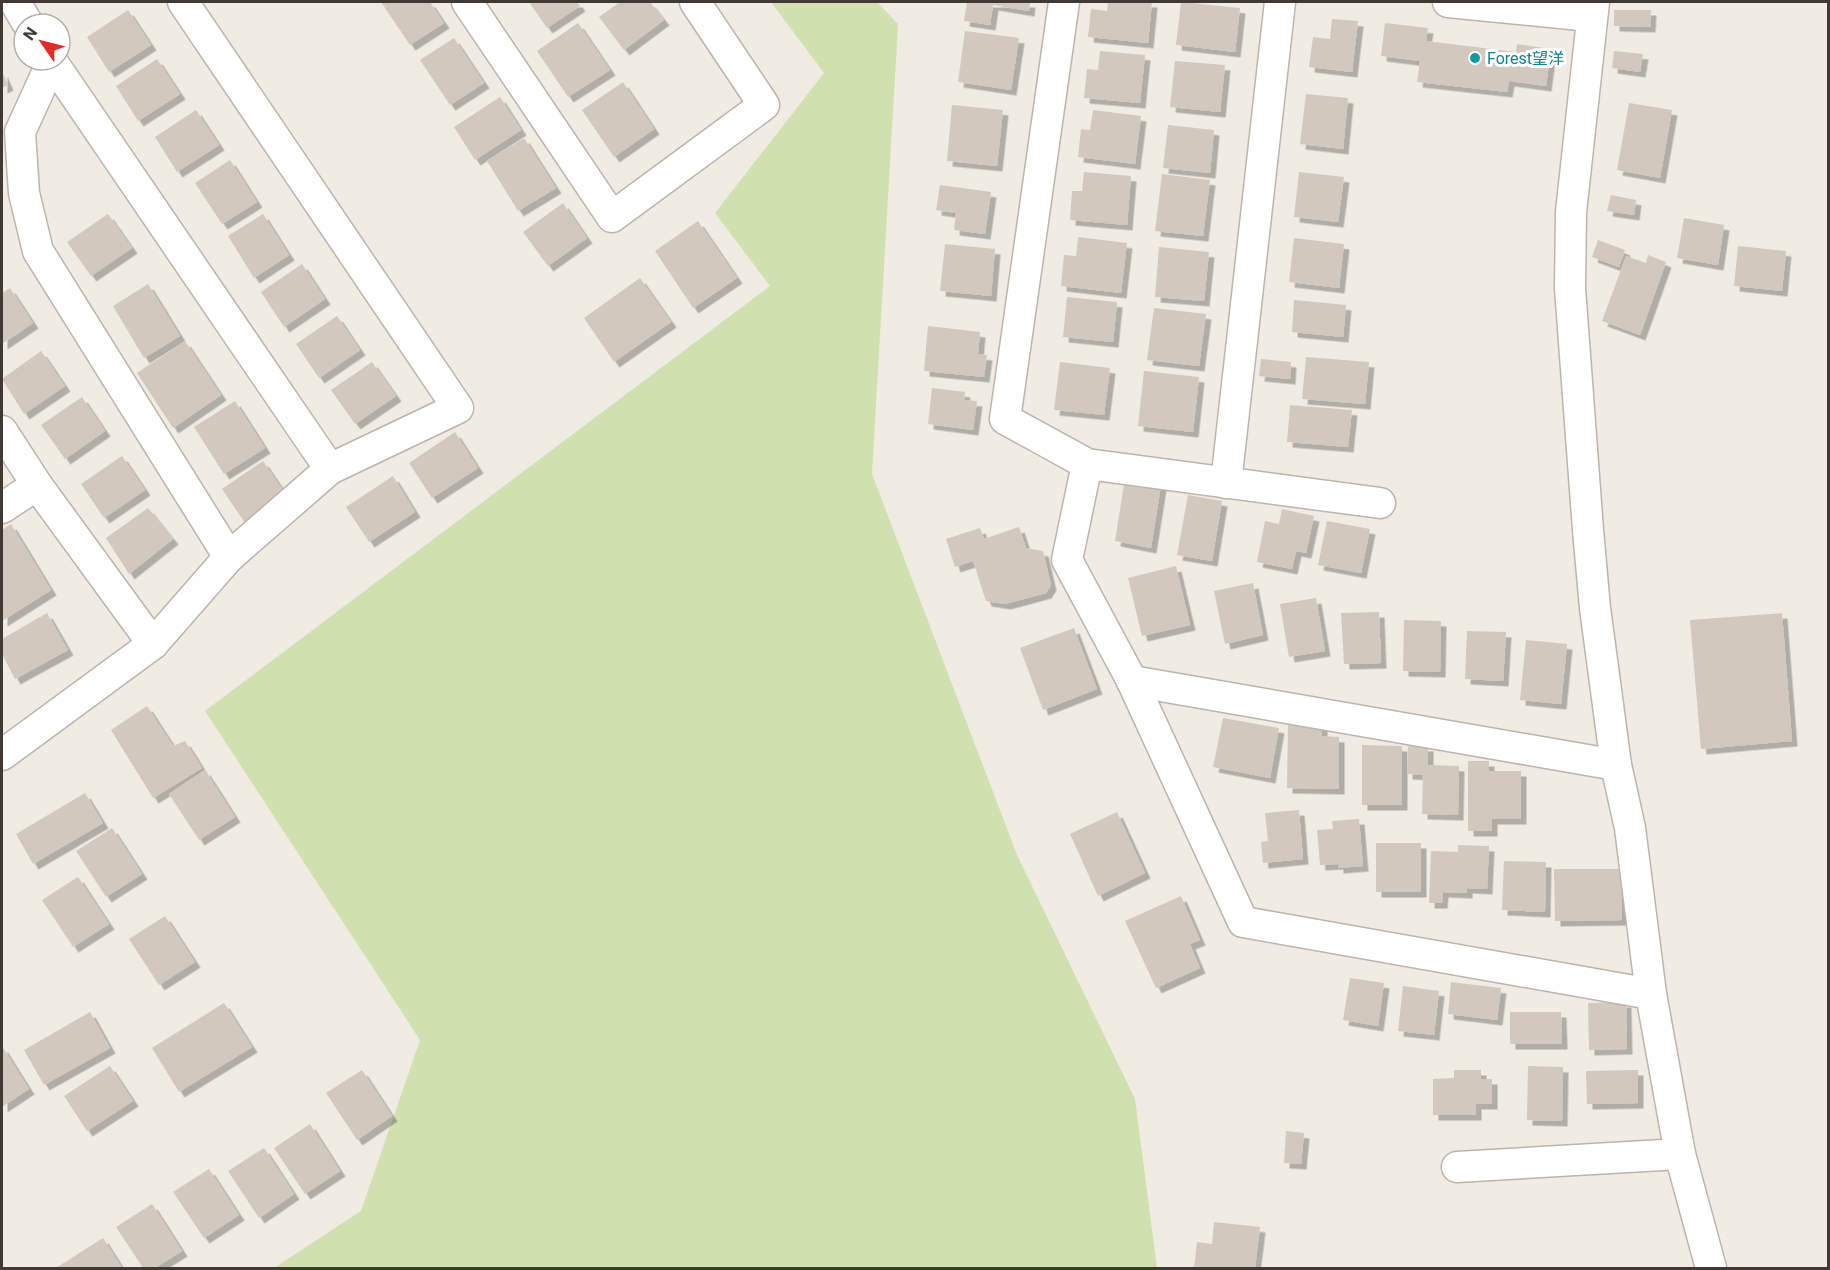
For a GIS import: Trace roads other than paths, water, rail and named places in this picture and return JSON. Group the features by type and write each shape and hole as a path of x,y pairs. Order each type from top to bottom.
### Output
{"street":[{"path":"2,755 153,644 229,557 330,469 458,408 183,2"},
{"path":"467,2 612,217 764,105 695,2"},
{"path":"1064,2 1005,419 1087,464 1380,503"},
{"path":"1226,483 1280,2"},
{"path":"1448,2 1592,9 1571,212 1570,288 1595,608 1616,765 1630,828 1651,994 1680,1154 1711,1269"},
{"path":"46,72 20,132 24,193 38,251 229,557"},
{"path":"59,72 330,469"},
{"path":"2,431 37,485 153,644"},
{"path":"1087,464 1067,560 1132,681 1244,922 1651,994"},
{"path":"2,508 37,485"},
{"path":"1132,681 1616,765"},
{"path":"1457,1167 1680,1154"}],"place":[{"name":"Forest望洋","path":"1475,58"}]}
